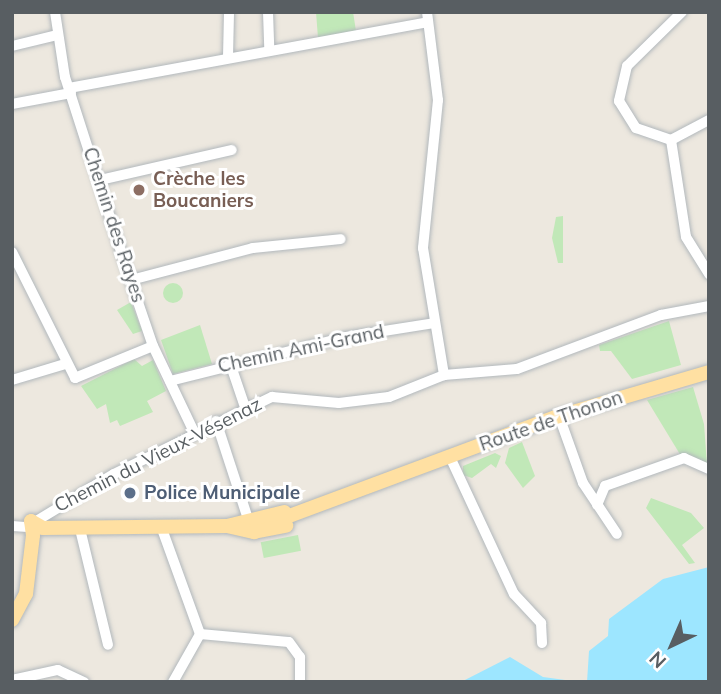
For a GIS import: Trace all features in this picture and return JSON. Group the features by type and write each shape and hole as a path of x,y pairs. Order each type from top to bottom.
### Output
{"main road":[{"name":"Route de Thonon","path":"35,528 162,530 249,525 326,515 379,494 396,480 450,457 559,416 709,372"},
{"path":"273,522 396,480"},
{"path":"12,620 24,599 35,528"}],"street":[{"name":"Chemin des Rayes","path":"55,12 57,35 70,90 131,281 153,346 194,432"},
{"path":"228,57 229,12"},
{"path":"268,12 269,50"},
{"path":"682,12 627,65 618,90 631,124 671,140 709,120"},
{"path":"12,104 427,17 438,100 423,248 444,375"},
{"path":"12,46 57,35"},
{"path":"671,140 685,237 709,274"},
{"path":"100,180 232,150"},
{"path":"131,281 253,248 341,239"},
{"path":"12,252 65,364 81,379 153,346"},
{"name":"Chemin du Vieux-Vésenaz","path":"35,528 194,432 246,407 279,396 339,403 389,397 444,375 517,369 661,315 709,306"},
{"name":"Chemin Ami-Grand","path":"170,381 230,363 434,324"},
{"path":"230,363 246,407"},
{"path":"12,380 65,364"},
{"path":"559,416 597,505 617,534"},
{"path":"216,421 249,525"},
{"path":"450,457 514,594 541,623 542,643"},
{"path":"597,505 605,486 684,458 709,469"},
{"name":"Route de Thonon","path":"12,526 35,528"},
{"path":"80,529 108,645"},
{"path":"162,530 200,634 173,682"},
{"path":"200,634 289,642 300,657 300,682"},
{"path":"12,680 58,670 84,682"}],"green space":[{"path":"316,12 353,12 356,31 318,38"},
{"path":"563,216 563,263 558,263 552,238 556,217"},
{"path":"173,283 180,286 183,293 180,300 173,303 166,300 163,293 166,286"},
{"path":"131,302 142,331 133,334 117,310"},
{"path":"669,321 681,365 632,379 611,351 600,351 599,345"},
{"path":"200,325 212,364 173,374 161,340"},
{"path":"134,359 142,366 153,360 166,391 147,401 153,412 120,426 117,420 110,423 106,404 97,409 81,386"},
{"path":"693,387 704,424 707,465 681,456 647,400"},
{"path":"522,442 535,476 523,488 505,463 509,448"},
{"path":"495,453 501,456 496,468 491,464 472,478 463,475 463,466"},
{"path":"651,498 691,513 704,528 682,545 695,563 689,564 646,508"},
{"path":"298,535 301,551 264,558 261,542"}],"water":[{"path":"709,567 709,682 587,682 589,651 608,636 609,619 663,579"},
{"path":"510,657 543,677 580,682 461,682"}],"place":[{"name":"Crèche les Boucaniers","path":"139,190"},
{"name":"Police Municipale","path":"130,493"}]}
